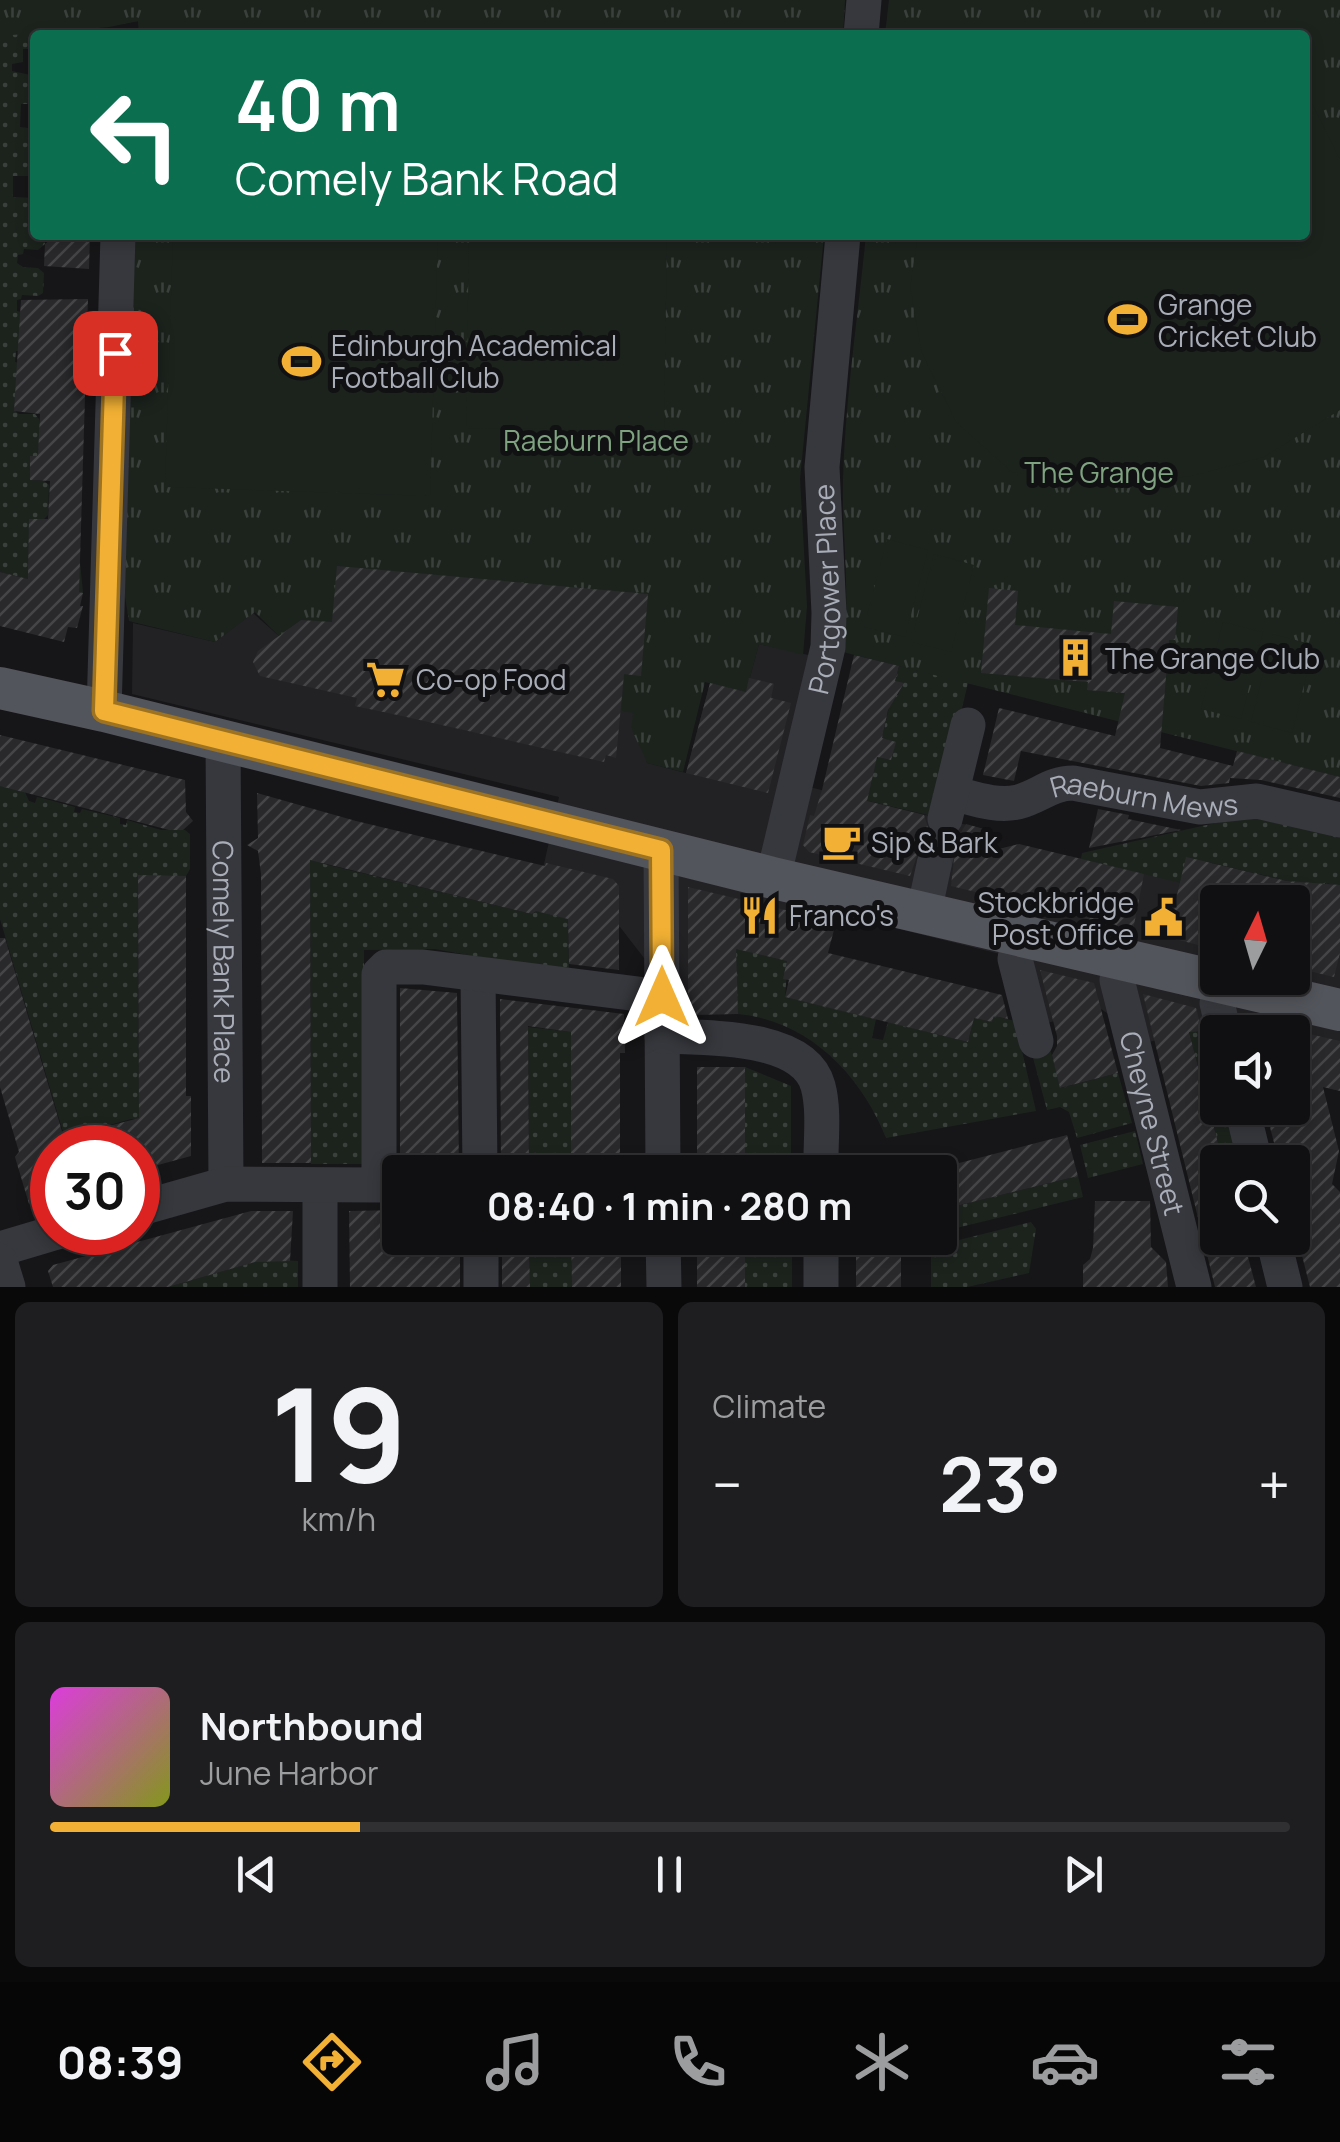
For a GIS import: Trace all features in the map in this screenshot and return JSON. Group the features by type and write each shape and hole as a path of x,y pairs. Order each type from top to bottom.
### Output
{"main road":[{"path":"0,688 1200,978"},
{"path":"1273,995 1340,1010"}],"street":[{"path":"861,30 864,0"},
{"path":"104,711 118,240"},
{"name":"Portgower Place","path":"773,878 828,647 822,467 843,240"},
{"name":"Raeburn Mews","path":"968,725 948,806 1015,803 1054,785 1073,783 1200,807 1257,800 1340,820"},
{"name":"Comely Bank Place","path":"223,740 226,1184"},
{"path":"661,850 663,1155"},
{"path":"924,912 934,866"},
{"path":"1019,936 1014,959 1036,1041"},
{"name":"Cheyne Street","path":"1121,960 1117,980 1194,1287"},
{"path":"160,1204 226,1184 379,1185 382,968 423,968 662,997"},
{"path":"478,975 480,1155"},
{"path":"662,1036 734,1040 782,1050 802,1060 820,1092 820,1155"},
{"path":"320,1186 320,1287"},
{"path":"0,1248 30,1239"},
{"path":"481,1255 481,1287"},
{"path":"663,1255 664,1287"},
{"path":"821,1255 821,1287"},
{"path":"1277,1255 1285,1287"},
{"path":"0,1261 8,1287"}],"shaded area":[{"path":"253,613 279,636 301,620 626,649 633,713 647,763 686,773 710,683 746,692 759,644 813,656 809,787 984,829 973,877 1070,856 1200,887 1200,995 1310,995 1310,913 1340,921 1340,1091 1310,1084 1310,1015 1200,1015 1200,1032 1149,1042 1101,1009 1043,1024 1008,956 802,905 788,958 782,960 734,948 738,1014 688,1015 620,927 569,926 538,911 533,913 559,797 132,694 133,623 215,642"}],"green space":[{"path":"0,0 845,0 843,30 139,30 138,21 0,36"},
{"path":"100,0 139,21 95,30 30,30 30,49 23,49 23,62 12,64 12,71 30,75 30,104 21,104 20,127 30,128 30,176 13,176 13,197 30,198 30,240 45,240 38,250 24,249 18,255 17,263 44,273 43,293 22,295 17,300 17,311 21,312 21,351 16,351 15,362 20,363 19,399 15,399 14,410 35,414 39,419 45,456 30,456 30,480 49,485 48,515 44,519 47,561 80,562 83,593 0,572 0,7"},
{"name":"The Grange","path":"889,0 1340,0 1340,777 843,652 844,451 865,240 1310,240 1310,30 886,30"},
{"name":"Grange Cricket Club","path":"1310,100 1340,160 1340,410 1264,457 1191,476 1105,486 1012,472 956,422 922,353 910,288 917,240 1310,240"},
{"name":"Raeburn Place","path":"133,240 824,240 800,479 807,606 803,655 759,644 746,692 705,682 683,772 647,763 631,728 633,713 621,711 626,649 301,620 279,636 255,612 215,642 129,621 122,578"},
{"name":"Edinburgh Academical Football Club","path":"173,240 438,240 430,496 165,487"},
{"path":"469,240 667,240 664,430 466,428"},
{"path":"887,539 928,550 905,637 864,627"},
{"path":"934,554 974,565 951,652 911,642"},
{"path":"1223,622 1263,632 1241,719 1201,709"},
{"path":"1273,634 1314,645 1292,733 1251,722"},
{"path":"899,666 968,683 936,817 860,799 877,757 891,760 895,742 882,738 892,694 898,695 901,683 895,681"},
{"path":"0,785 25,792 29,801 35,803 37,797 42,798 75,807 74,812 80,813 82,809 120,818 120,824 126,825 127,820 190,834 190,869 186,876 138,876 139,1096 148,1118 110,1125 61,1125 0,919"},
{"path":"1273,810 1340,835 1340,886 1325,883 1318,916 1317,888 1310,885 1259,874 1253,885 1254,873 1208,862 1200,888 1081,859 1082,853"},
{"path":"304,850 324,864 532,914 537,911 568,919 569,973 435,949 364,950 364,1164 311,1164 310,877"},
{"path":"734,948 782,960 788,958 785,997 876,1019 872,1038 883,1040 888,1022 968,1042 974,1018 992,1022 994,1016 1015,1021 1036,1111 886,1138 862,1093 829,1055 788,1027 738,1014"},
{"path":"528,1027 571,1032 571,1155 529,1155"},
{"path":"1189,1032 1200,1032 1200,1074"},
{"path":"1049,1045 1061,1088 1118,1073 1132,1123 1077,1138 1069,1112 1060,1107 1047,1110 1031,1050"},
{"path":"745,1067 791,1086 791,1155 745,1155"},
{"path":"1213,1125 1237,1125 1242,1145 1219,1145"},
{"path":"1135,1131 1143,1164 1088,1178 1080,1145"},
{"path":"1078,1176 1083,1197 957,1228 957,1206"},
{"path":"1031,1222 1036,1229 1029,1273 967,1287 931,1287 931,1255 957,1255 957,1240"},
{"path":"529,1255 571,1255 572,1287 530,1287"},
{"path":"745,1255 792,1255 792,1287 745,1287"},
{"path":"265,1259 298,1261 298,1287 168,1287"}],"building":[{"path":"50,240 90,240 89,269 44,266 45,244"},
{"path":"88,299 79,592 83,593 83,606 77,628 68,627 64,642 0,626 0,572 28,579 29,519 48,519 50,481 30,480 30,456 38,456 40,414 14,411 21,300"},
{"path":"337,566 648,594 641,676 624,674 616,758 606,755 604,762 355,706 357,698 260,676 253,662 258,651 301,620 332,622"},
{"path":"989,588 1018,591 1015,625 1111,634 1114,601 1178,607 1175,640 1169,640 1160,748 1233,766 1237,751 1340,777 1340,798 1261,780 1230,778 1229,783 1201,786 1021,751 1014,781 983,775 999,708 1115,736 1125,693 1087,690 1088,682 981,673"},
{"path":"854,655 899,666 895,681 904,683 888,710 882,738 896,742 891,760 877,757 867,801 924,815 930,834 941,840 960,834 966,824 984,829 978,854 1019,844 1144,874 1133,930 951,886 954,859 949,850 939,845 919,850 910,876 809,852 803,845 810,815 814,816 822,790"},
{"path":"749,678 774,684 771,698 791,703 768,793 686,773 710,683 746,692"},
{"path":"0,735 185,780 186,812 193,821 183,830 169,830 0,786"},
{"path":"257,793 356,821 613,879 619,886 619,970 569,964 568,919 536,911 532,914 310,860 311,1163 262,1163 261,874 258,851 247,845 258,838"},
{"path":"1098,809 1129,815 1128,819 1181,830 1089,848"},
{"path":"1186,857 1287,881 1340,885 1340,953 1334,977 1310,971 1310,885 1200,885 1200,945 1167,937"},
{"path":"138,875 186,876 186,1096 191,1096 191,1156 160,1164 160,1125 113,1125 139,1118"},
{"path":"688,887 836,922 828,953 1002,995 1008,1019 994,1016 992,1022 974,1018 968,1042 785,997 789,980 783,979 787,961 736,949 738,1014 688,1015"},
{"path":"0,938 5,938 60,1125 30,1125 29,1204 0,1087"},
{"path":"1040,970 1094,983 1118,1073 1060,1088 1052,1055 1057,1036"},
{"path":"400,988 457,993 459,1155 400,1155"},
{"path":"1143,994 1196,1008 1200,1023 1200,1031 1189,1032 1200,1074 1200,1125 1213,1125 1219,1145 1200,1145 1200,1226"},
{"path":"500,999 624,1014 620,1155 571,1155 571,1032 528,1026 529,1155 501,1155"},
{"path":"1310,1034 1340,1041 1340,1091 1323,1087 1339,1151 1332,1184 1340,1192 1340,1287 1310,1287 1302,1255 1310,1255 1310,1145 1275,1145 1269,1125 1310,1125"},
{"path":"697,1067 745,1067 745,1155 697,1155"},
{"path":"1067,1135 1078,1176 957,1206 957,1164"},
{"path":"1095,1201 1150,1201 1151,1247 1166,1262 1168,1287 1083,1287 1083,1265 1093,1248"},
{"path":"382,1210 382,1255 460,1255 460,1287 350,1287 349,1211"},
{"path":"251,1211 293,1211 290,1261 255,1262 168,1287 53,1287 48,1271 53,1265 90,1255 160,1255 160,1236"},
{"path":"502,1255 529,1255 530,1287 502,1287"},
{"path":"571,1255 621,1255 621,1287 572,1287"},
{"path":"697,1255 745,1255 745,1287 697,1287"},
{"path":"856,1255 901,1255 901,1287 856,1287"},
{"path":"1207,1255 1248,1255 1256,1287 1215,1287"}],"tunnel":[{"path":"934,865 945,819"}],"place":[{"name":"Grange Cricket Club","path":"1128,320"},
{"name":"Edinburgh Academical Football Club","path":"301,361"},
{"name":"The Grange Club","path":"1075,658"},
{"name":"Co-op Food","path":"386,679"},
{"name":"Sip & Bark","path":"841,842"},
{"name":"Franco's","path":"759,915"},
{"name":"Stockbridge Post Office","path":"1164,918"}],"route":[{"path":"115,353 104,711 661,850 662,997"}]}
